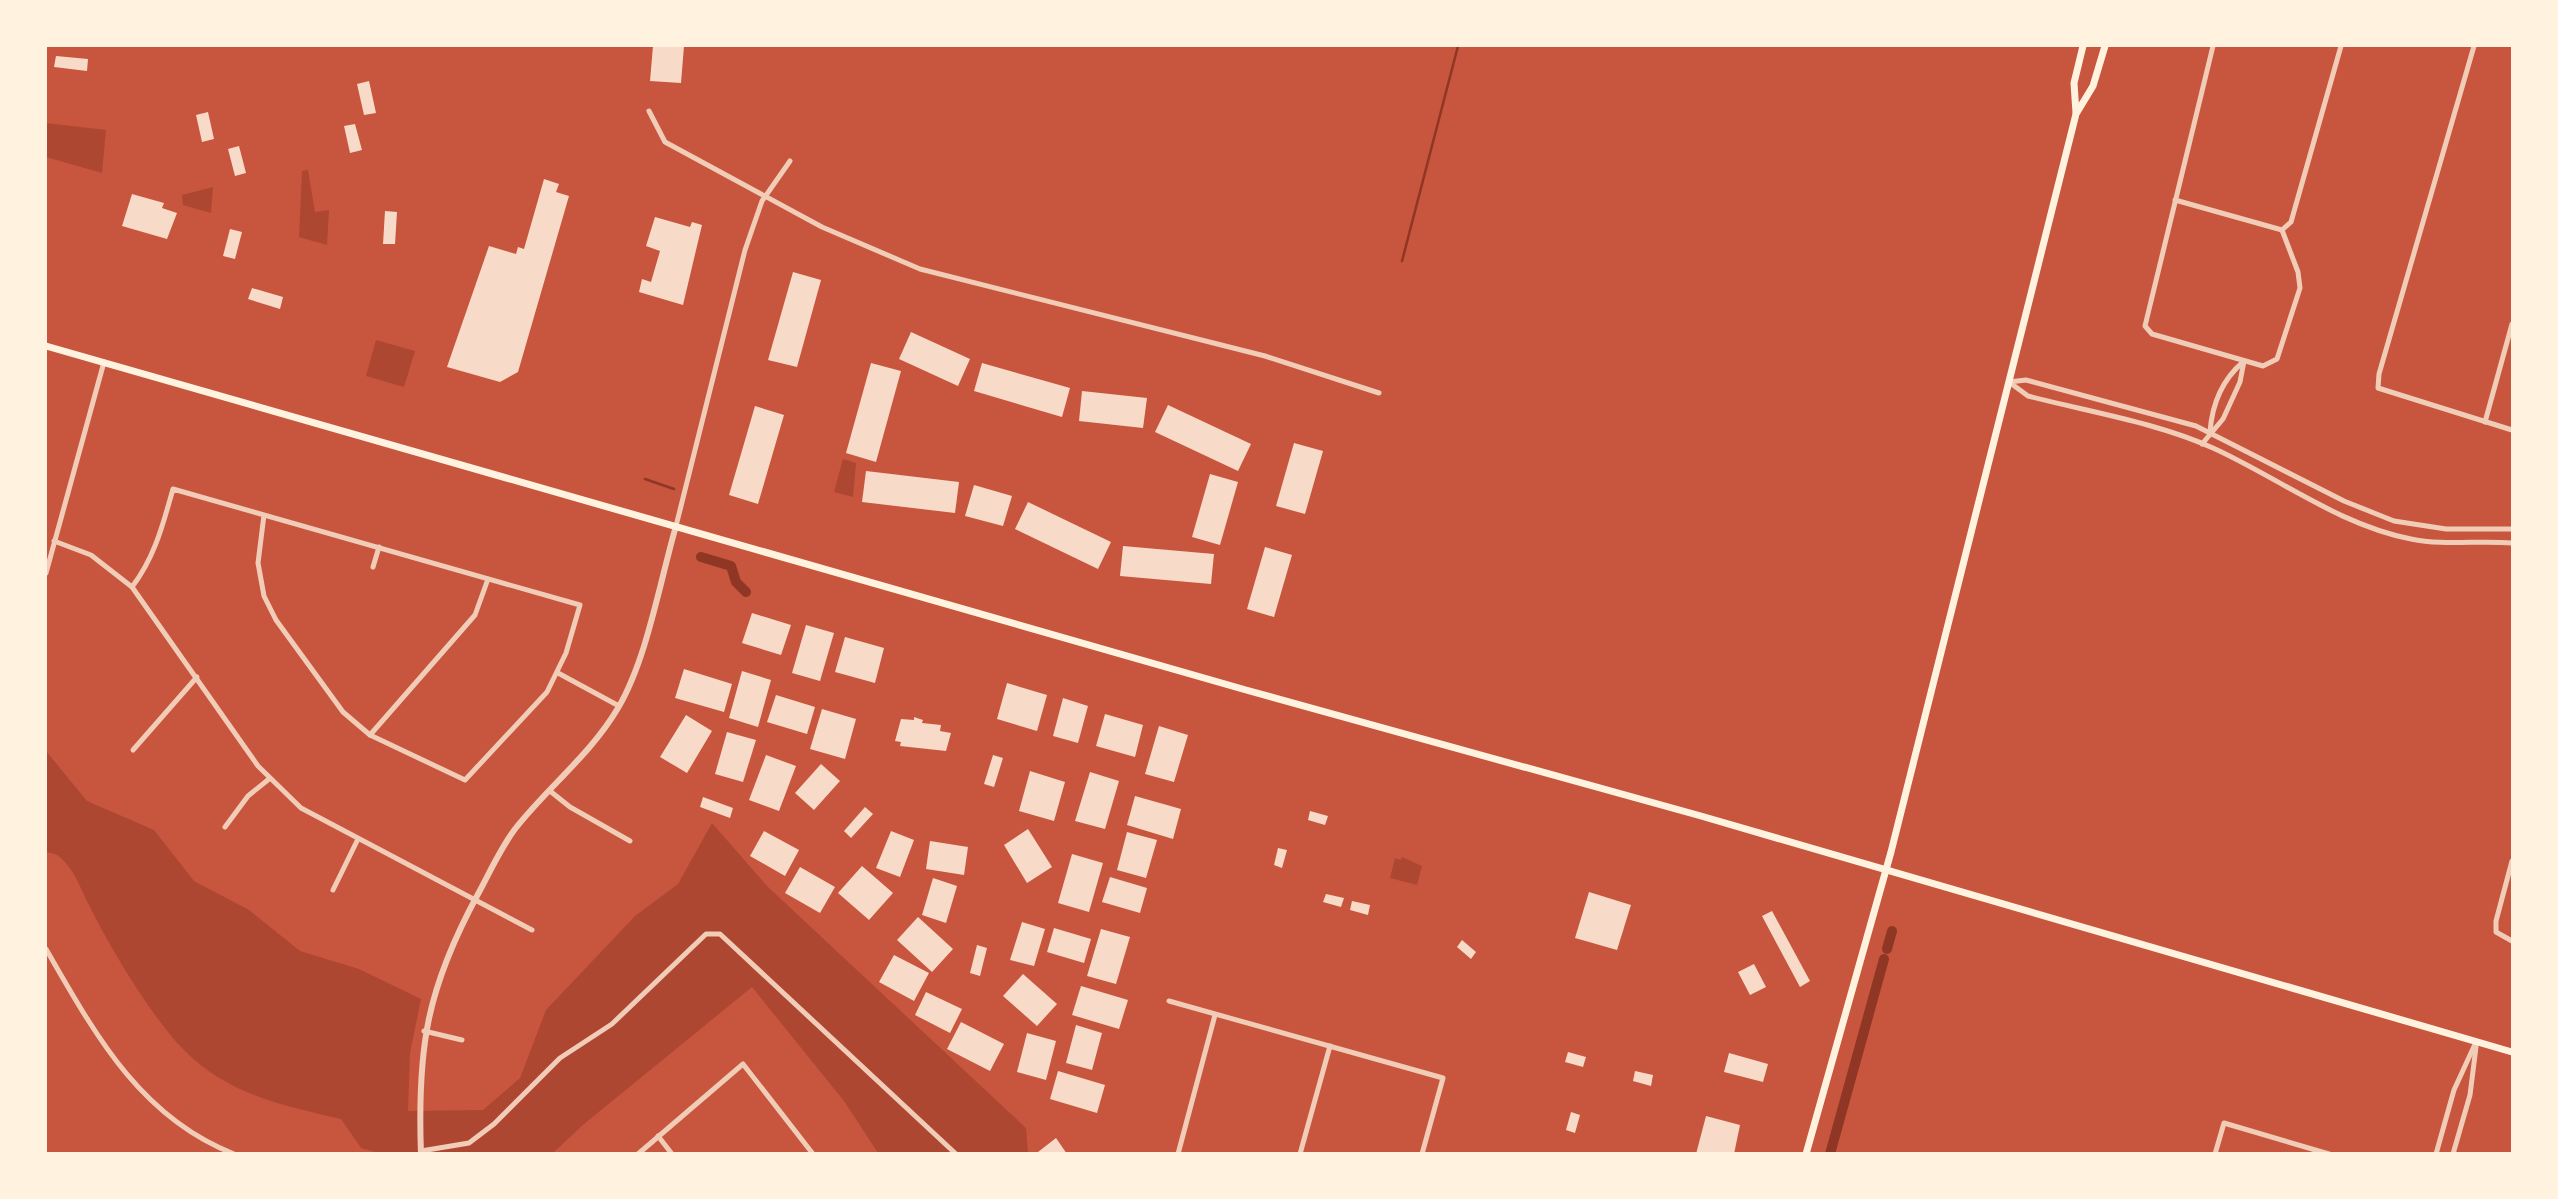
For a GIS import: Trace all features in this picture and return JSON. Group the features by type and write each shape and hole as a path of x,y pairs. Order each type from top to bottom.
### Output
{"main road":[{"path":"2076,114 2074,83 2083,46"},
{"path":"1805,1153 1886,870 2076,114 2093,86 2105,46"},
{"path":"46,346 1246,690 1886,870 2512,1052"}],"street":[{"path":"2213,46 2145,326 2152,334 2263,366 2277,359 2300,288 2298,272 2282,230"},
{"path":"2282,230 2291,222 2341,46"},
{"path":"2474,46 2379,374 2378,388 2512,430"},
{"path":"649,111 665,142 822,227 920,269 1265,356 1379,393"},
{"path":"790,161 765,197 745,250 676,526 636,667 619,706 593,744 509,839 446,958 424,1031 420,1072 421,1152 469,1143 494,1124 560,1058 612,1024 706,934 720,934 956,1153"},
{"path":"2175,200 2282,230"},
{"path":"2485,422 2512,324"},
{"path":"2202,444 2222,419 2234,394 2244,361"},
{"path":"2210,432 2211,411 2229,374 2244,361"},
{"path":"46,573 104,362"},
{"path":"2009,383 2026,380 2170,418 2210,432 2344,501 2395,521 2446,529 2512,529"},
{"path":"2009,383 2028,396 2166,431 2202,444 2351,520 2388,533 2412,540 2512,543"},
{"path":"132,587 152,558 173,489 580,605 558,673 534,708 465,780 370,735 343,712 271,610 260,582 258,563 264,515"},
{"path":"2388,533 2395,521"},
{"path":"54,541 91,555 132,587 269,779 301,808 532,930"},
{"path":"373,567 379,547"},
{"path":"370,735 475,615 488,579"},
{"path":"558,673 619,706"},
{"path":"133,750 197,677"},
{"path":"225,827 248,796 269,779"},
{"path":"550,791 570,807 630,841"},
{"path":"333,890 358,839"},
{"path":"2512,861 2496,921 2496,932 2512,941"},
{"path":"46,949 107,1052 142,1095 181,1127 234,1153"},
{"path":"1169,1001 1443,1078 1422,1153"},
{"path":"1178,1153 1215,1014"},
{"path":"424,1031 462,1040"},
{"path":"2436,1153 2454,1090 2476,1042"},
{"path":"2453,1153 2470,1095 2476,1042"},
{"path":"1300,1153 1330,1046"},
{"path":"638,1153 743,1064 813,1153"},
{"path":"2215,1153 2224,1124 2329,1153"},
{"path":"658,1136 672,1153"}],"shaded area":[{"path":"46,123 106,130 102,173 46,157"},
{"path":"308,170 315,212 329,210 327,245 299,237 302,171"},
{"path":"213,187 211,213 183,205 182,195"},
{"path":"376,340 415,351 404,387 366,376"},
{"path":"843,459 856,463 853,497 834,492"},
{"path":"46,751 87,801 154,830 194,881 249,910 300,951 359,969 421,999 410,1053 408,1111 483,1110 520,1078 546,1010 635,916 678,884 712,823 768,887 1026,1128 1028,1153 878,1153 844,1101 752,987 584,1124 553,1153 382,1154 361,1148 341,1119 277,1103 237,1088 200,1065 171,1036 120,961 70,868 59,856 46,852"},
{"path":"1402,857 1422,866 1417,885 1390,878 1395,858 1401,860"}],"building":[{"path":"653,46 684,46 681,83 650,81"},
{"path":"56,56 88,59 87,71 54,67"},
{"path":"369,81 376,113 364,115 357,84"},
{"path":"208,112 214,139 202,142 196,115"},
{"path":"355,124 362,150 350,153 344,126"},
{"path":"239,146 246,173 235,176 228,149"},
{"path":"544,179 559,184 556,192 569,196 518,372 500,382 447,367 489,246 516,254 518,247 524,249"},
{"path":"132,194 164,203 162,208 177,213 167,239 122,226"},
{"path":"385,211 397,212 395,244 383,244"},
{"path":"655,217 690,227 692,222 702,225 683,305 639,292 642,279 651,282 660,251 646,246"},
{"path":"230,229 242,232 235,259 223,256"},
{"path":"793,272 821,280 797,367 768,360"},
{"path":"252,288 283,297 280,309 248,299"},
{"path":"911,332 970,359 958,386 899,359"},
{"path":"871,363 901,371 876,462 846,453"},
{"path":"982,363 1070,388 1062,417 974,391"},
{"path":"1082,391 1147,398 1143,428 1079,421"},
{"path":"1168,405 1251,444 1238,471 1155,432"},
{"path":"755,406 784,415 758,504 729,495"},
{"path":"1294,443 1323,451 1305,514 1276,506"},
{"path":"866,471 959,482 955,513 862,502"},
{"path":"1210,474 1238,482 1220,545 1192,537"},
{"path":"974,485 1012,496 1003,526 965,516"},
{"path":"1028,502 1111,542 1098,569 1015,529"},
{"path":"1123,546 1214,554 1211,584 1120,576"},
{"path":"1265,547 1292,555 1274,617 1247,609"},
{"path":"752,613 791,625 781,655 742,643"},
{"path":"806,625 834,633 820,681 792,673"},
{"path":"845,637 884,648 875,683 835,672"},
{"path":"684,669 732,684 724,712 675,698"},
{"path":"742,671 771,680 758,727 729,718"},
{"path":"1007,683 1047,695 1037,731 997,719"},
{"path":"776,695 815,707 807,734 767,722"},
{"path":"1063,698 1088,706 1078,743 1053,736"},
{"path":"822,709 856,719 845,759 810,749"},
{"path":"1105,714 1143,725 1135,757 1096,746"},
{"path":"686,715 712,731 687,773 660,757"},
{"path":"914,717 923,720 922,723 941,725 940,731 951,733 946,751 900,746 901,742 895,741 901,719 914,720"},
{"path":"1159,726 1188,735 1174,782 1145,774"},
{"path":"727,732 756,740 743,782 715,774"},
{"path":"766,755 796,766 779,811 749,800"},
{"path":"993,755 1003,758 994,787 984,784"},
{"path":"821,764 840,781 814,810 795,793"},
{"path":"1030,771 1065,782 1054,821 1019,811"},
{"path":"1090,772 1119,781 1105,829 1075,821"},
{"path":"1135,796 1181,809 1173,839 1127,825"},
{"path":"703,797 733,808 730,818 700,807"},
{"path":"865,807 873,814 851,838 844,831"},
{"path":"1310,811 1328,816 1325,825 1308,820"},
{"path":"1028,829 1052,867 1027,883 1004,845"},
{"path":"764,831 799,850 785,876 750,856"},
{"path":"891,831 914,840 900,877 876,868"},
{"path":"1127,832 1157,840 1146,878 1117,870"},
{"path":"930,841 968,847 964,875 926,869"},
{"path":"1278,848 1287,850 1282,868 1274,865"},
{"path":"1072,854 1103,863 1089,912 1058,903"},
{"path":"862,866 893,893 869,920 838,893"},
{"path":"800,867 835,887 820,913 785,893"},
{"path":"1110,877 1147,888 1140,913 1102,902"},
{"path":"933,878 957,886 946,923 922,915"},
{"path":"1589,892 1631,905 1617,950 1575,938"},
{"path":"1326,894 1344,898 1341,907 1323,902"},
{"path":"1352,901 1370,905 1368,915 1350,910"},
{"path":"1772,911 1810,981 1800,987 1762,916"},
{"path":"918,917 953,949 932,972 897,940"},
{"path":"1022,922 1045,929 1034,966 1010,960"},
{"path":"1054,928 1091,939 1084,963 1047,952"},
{"path":"1101,929 1130,937 1116,984 1087,976"},
{"path":"1462,940 1476,952 1471,959 1457,947"},
{"path":"977,945 987,948 980,976 970,973"},
{"path":"894,955 929,973 914,1001 879,982"},
{"path":"1754,964 1766,987 1750,995 1738,972"},
{"path":"1023,974 1057,1004 1037,1026 1003,996"},
{"path":"1081,986 1128,1000 1119,1029 1072,1015"},
{"path":"926,992 962,1009 950,1033 915,1015"},
{"path":"961,1022 1004,1044 990,1071 947,1049"},
{"path":"1076,1025 1102,1033 1092,1070 1066,1063"},
{"path":"1027,1033 1056,1041 1046,1080 1017,1072"},
{"path":"1568,1052 1586,1057 1583,1067 1565,1062"},
{"path":"1729,1053 1768,1064 1763,1082 1724,1072"},
{"path":"1058,1071 1105,1085 1097,1113 1050,1099"},
{"path":"1635,1071 1653,1075 1651,1086 1633,1081"},
{"path":"1571,1112 1580,1115 1575,1133 1566,1130"},
{"path":"1706,1116 1740,1125 1734,1154 1696,1154"},
{"path":"1056,1138 1067,1154 1038,1152"}],"waterway":[{"path":"1402,261 1458,46"},
{"path":"645,479 674,489"},
{"path":"701,557 731,566 736,582 746,592"},
{"path":"1887,949 1892,931"},
{"path":"1830,1154 1884,959"}]}
